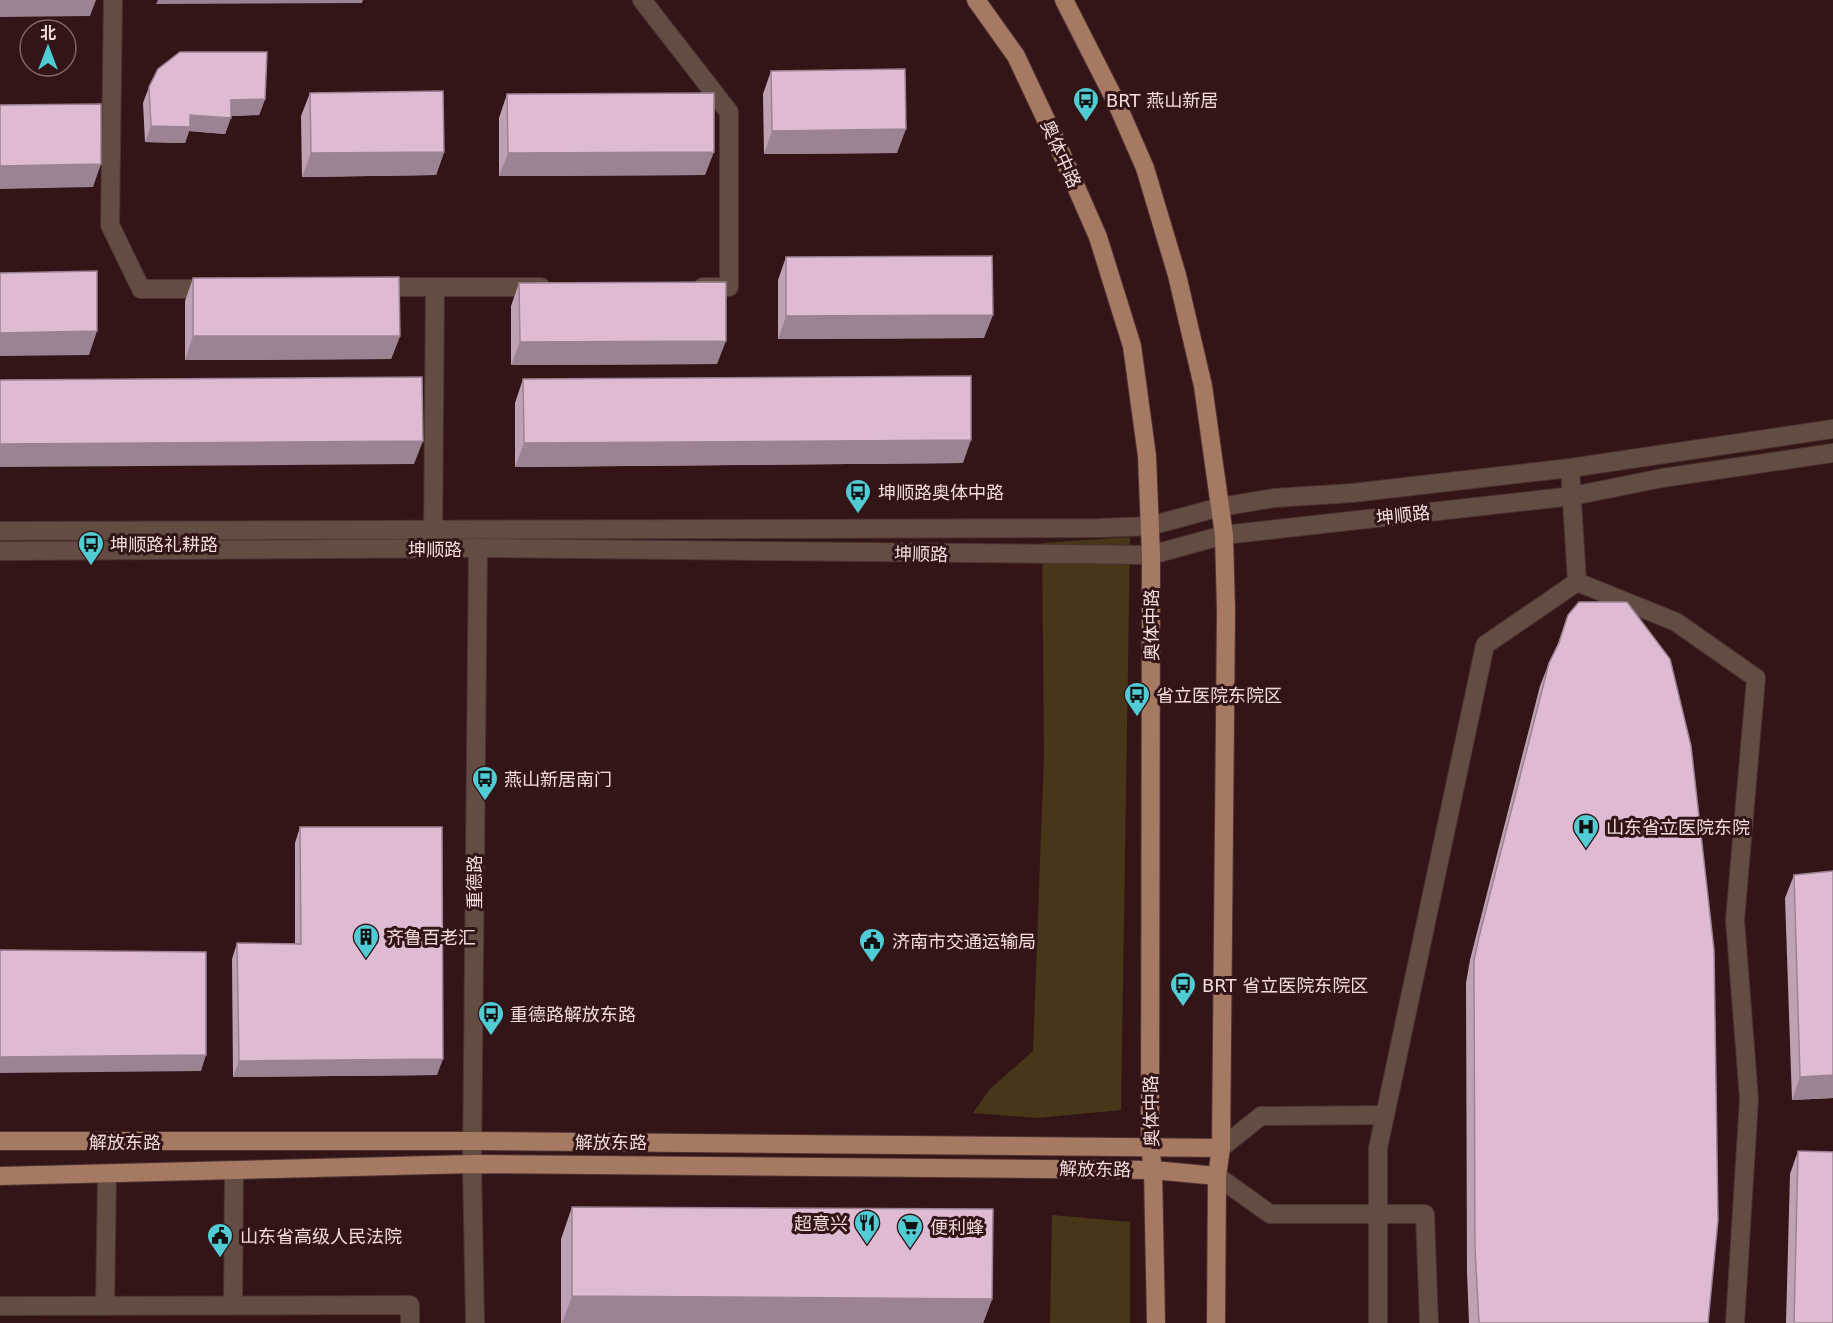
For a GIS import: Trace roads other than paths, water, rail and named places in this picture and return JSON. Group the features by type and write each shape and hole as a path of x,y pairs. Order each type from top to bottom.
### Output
{"main road":[{"name":"奥体中路","path":"976,0 1016,56 1098,237 1132,346 1147,456 1151,555 1150,1146 1153,1170 1156,1323"},
{"path":"1064,0 1117,104 1145,168 1177,275 1203,386 1224,536 1226,611 1221,1148 1217,1176 1216,1323"},
{"name":"解放东路","path":"0,1141 472,1141 1221,1148"},
{"name":"解放东路","path":"0,1176 472,1164 1153,1170 1217,1176"}],"street":[{"path":"113,0 110,225 141,289 235,288"},
{"path":"642,0 729,112 729,287 682,287"},
{"path":"433,549 435,287"},
{"path":"353,288 553,287"},
{"name":"坤顺路","path":"0,531 1150,526 1220,507 1274,498 1352,492 1570,468 1833,429"},
{"name":"坤顺路","path":"0,551 478,548 1151,555 1224,536 1573,496 1662,478 1833,453"},
{"path":"1570,468 1577,582"},
{"name":"重德路","path":"475,1323 472,1141 478,548"},
{"path":"1378,1323 1378,1148 1485,645 1577,582"},
{"path":"1577,582 1676,622 1756,678 1735,920 1749,1099 1735,1323"},
{"path":"1221,1148 1261,1116 1385,1115"},
{"path":"233,1305 234,1171"},
{"path":"105,1306 106,1175"},
{"path":"1217,1176 1270,1214 1425,1214 1429,1323"},
{"path":"0,1306 410,1305 410,1323"}],"place":[{"name":"BRT 燕山新居","path":"1086,123"},
{"name":"坤顺路奥体中路","path":"858,515"},
{"name":"坤顺路礼耕路","path":"91,567"},
{"name":"省立医院东院区","path":"1137,718"},
{"name":"燕山新居南门","path":"485,802"},
{"name":"山东省立医院东院","path":"1586,850"},
{"name":"齐鲁百老汇","path":"366,960"},
{"name":"济南市交通运输局","path":"872,964"},
{"name":"BRT 省立医院东院区","path":"1183,1008"},
{"name":"重德路解放东路","path":"491,1037"},
{"name":"超意兴","path":"867,1246"},
{"name":"便利蜂","path":"910,1250"},
{"name":"山东省高级人民法院","path":"220,1259"}]}
